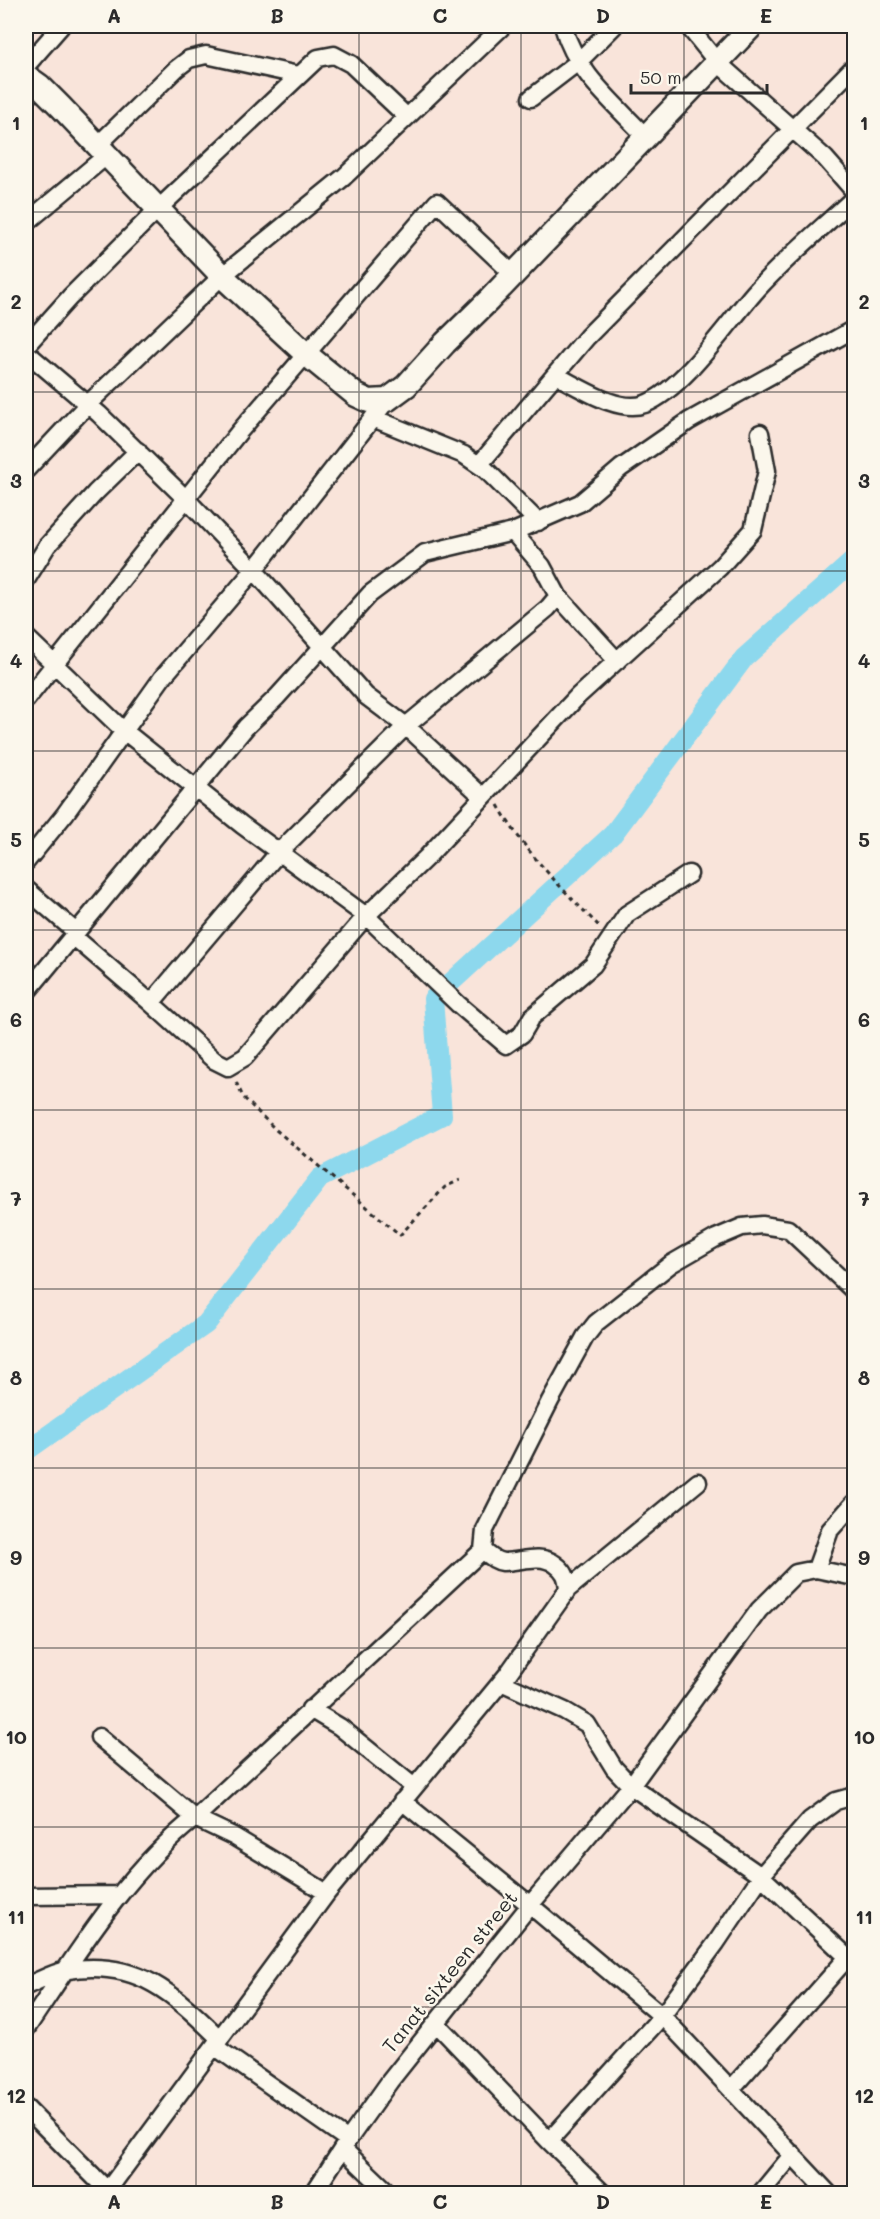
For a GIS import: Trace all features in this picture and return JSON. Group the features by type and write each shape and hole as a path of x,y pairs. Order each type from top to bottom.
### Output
{"street":[{"path":"26,66 62,26"},
{"path":"26,470 88,405 222,276 344,177 503,26"},
{"path":"563,26 568,45 578,62 646,137"},
{"path":"531,98 578,62 614,26"},
{"path":"688,26 717,62 825,158 855,191"},
{"path":"26,862 65,813 162,678 254,570 380,409 406,386 514,275 752,26"},
{"path":"26,223 102,151 189,59 206,55 298,75"},
{"path":"26,346 70,297 158,209 318,58 334,55 351,64 406,116"},
{"path":"479,465 587,337 855,67"},
{"path":"26,76 61,107 222,276 307,355 356,395 479,465 538,522"},
{"path":"555,375 606,401 629,405 644,404 677,382 755,292 855,198"},
{"path":"26,700 239,432 437,202 514,275"},
{"path":"26,993 246,727 277,697 370,594 425,553 513,532 580,503 621,468 689,421 855,329"},
{"path":"26,352 88,405 187,500 254,570 366,696 406,726 486,794"},
{"path":"26,889 214,1060 228,1067 244,1057 366,916 427,857 578,696 720,567 753,530 767,471 760,433"},
{"path":"26,580 47,546 95,493 138,451"},
{"path":"513,532 542,566 558,596 617,661"},
{"path":"151,1003 279,852 406,726 548,608 558,596"},
{"path":"26,637 123,730 279,852 366,916 416,966 506,1044 522,1034 532,1017 593,965 627,914 689,874"},
{"path":"26,2029 119,1895 174,1835 483,1550 485,1530 550,1401 585,1337 596,1323 671,1264 716,1238 742,1227 762,1225 788,1229 855,1291"},
{"path":"26,2108 108,2192 327,1893 501,1682 568,1589 698,1482"},
{"path":"855,1503 830,1530 816,1569 855,1577"},
{"path":"483,1550 490,1558 503,1562 525,1558 548,1559 563,1569 567,1576 568,1589"},
{"name":"Tanat sixteen street","path":"314,2193 345,2144 390,2081 530,1905 631,1786 759,1610 796,1573 816,1569"},
{"path":"501,1682 565,1711 587,1724 614,1768 631,1786 761,1876 851,1960 732,2088"},
{"path":"310,1709 340,1727 414,1787"},
{"path":"99,1737 195,1818 242,1841 327,1893"},
{"path":"549,2141 662,2016 716,1943 761,1876 810,1820 836,1801 855,1796"},
{"path":"402,1801 662,2016 829,2193"},
{"path":"26,1896 119,1895"},
{"path":"26,1986 67,1970 108,1968 142,1978 165,1989 185,2005 217,2042 345,2144 390,2193"},
{"path":"436,2024 549,2141 604,2193"},
{"path":"760,2193 793,2154"}],"path":[{"path":"486,794 552,877 611,938"},
{"path":"228,1067 243,1097 295,1146 400,1235 445,1186 460,1180"}],"waterway":[{"path":"26,1451 206,1324 320,1178 442,1115 433,999 613,834 744,658 854,560"}]}
